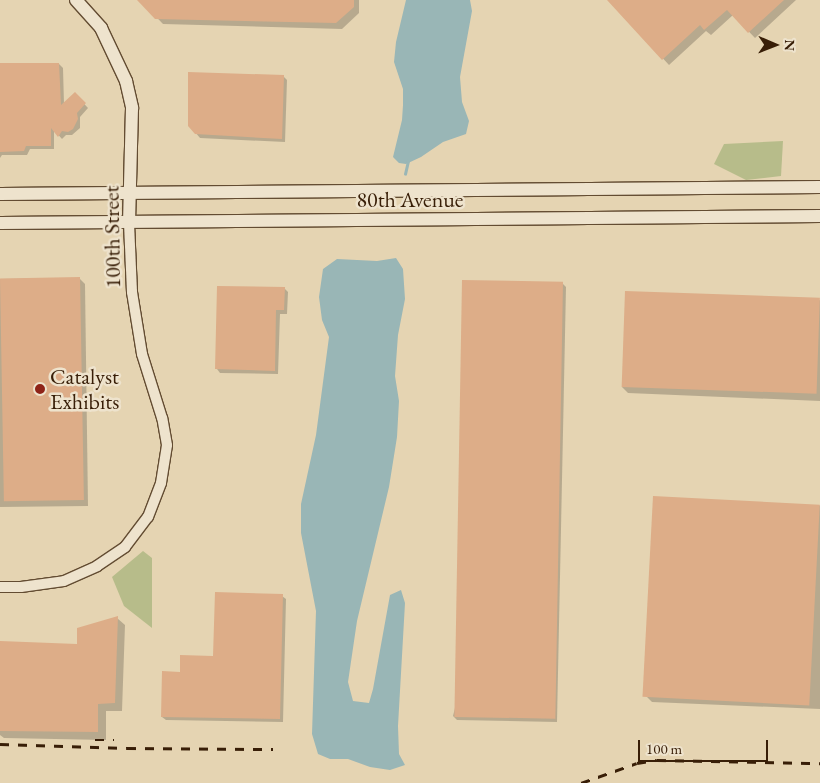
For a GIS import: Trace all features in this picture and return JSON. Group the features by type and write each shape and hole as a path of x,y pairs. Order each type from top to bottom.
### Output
{"street":[{"name":"100th Street","path":"0,587 21,587 64,581 97,566 125,547 148,517 166,464 167,445 162,418 142,354 132,292 129,222 132,108 126,80 101,28 76,0"},
{"name":"80th Avenue","path":"0,194 820,187"},
{"name":"80th Avenue","path":"0,223 820,216"}],"green space":[{"path":"783,141 781,176 746,180 714,164 724,144"},
{"path":"143,551 152,558 152,628 124,606 112,577"}],"water":[{"path":"406,0 470,0 472,11 460,77 462,102 469,121 466,134 443,142 421,157 406,164 399,163 393,157 402,120 403,105 403,89 394,62 396,42"},
{"path":"396,258 403,269 405,299 398,335 395,376 399,401 397,437 389,487 357,621 348,682 353,701 369,703 390,595 401,590 405,603 398,726 399,754 405,765 390,770 370,767 348,759 330,759 318,754 312,734 316,611 301,533 301,504 316,435 329,337 322,320 319,297 323,269 337,259 377,261"}],"building":[{"path":"137,0 354,0 354,7 336,23 155,19"},
{"path":"607,0 784,0 748,33 727,10 704,30 700,25 662,60"},
{"path":"0,63 59,63 61,105 75,92 86,103 77,113 78,119 73,129 68,132 62,131 58,137 51,128 51,146 26,146 24,151 0,152"},
{"path":"188,72 284,75 282,139 195,134 188,126"},
{"name":"Catalyst Exhibits","path":"80,277 84,500 4,501 0,278"},
{"path":"462,280 563,282 555,719 454,717"},
{"path":"217,286 285,287 284,310 276,310 275,371 215,369"},
{"path":"625,291 820,298 817,394 622,387"},
{"path":"653,496 820,505 809,705 642,697"},
{"path":"215,592 283,594 280,719 161,717 162,671 180,672 180,655 213,656"},
{"path":"118,616 115,703 98,704 98,732 0,731 0,641 77,644 77,628"}],"waterway":[{"path":"405,174 408,161"}],"railway":[{"path":"95,740 114,740"},
{"path":"0,744 127,748 273,749"},
{"path":"581,783 637,763 657,760 820,763"}],"place":[{"name":"Catalyst Exhibits","path":"40,389"}]}
